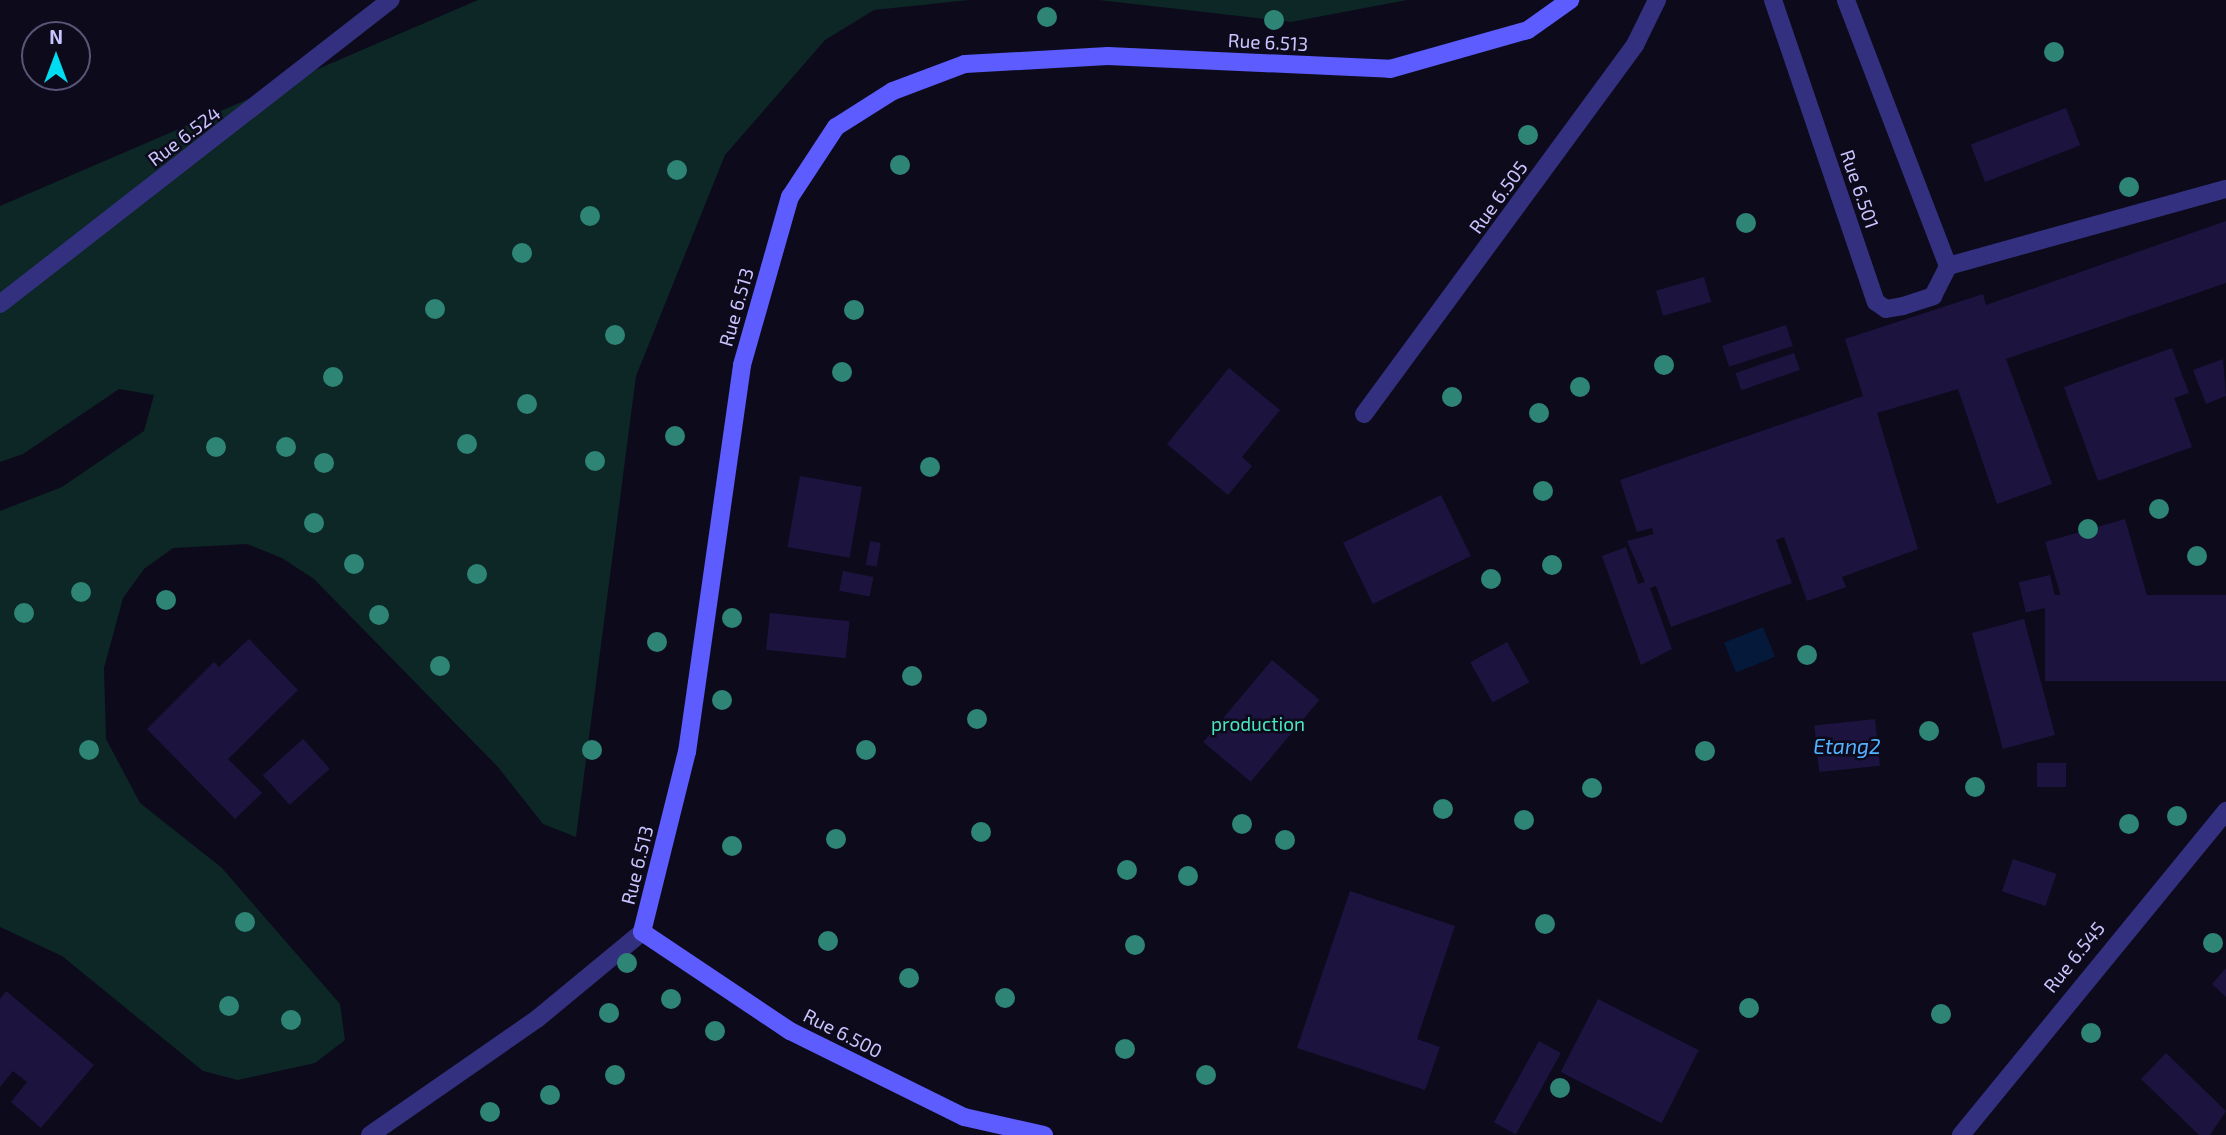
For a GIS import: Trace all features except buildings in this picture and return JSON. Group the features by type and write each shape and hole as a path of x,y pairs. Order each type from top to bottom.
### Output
{"street":[{"name":"Rue 6.524","path":"0,304 391,0"},
{"name":"Rue 6.513","path":"370,1135 537,1019 642,932 687,752 742,365 790,197 835,127 893,91 965,64 1108,57 1390,69 1528,30 1570,0"},
{"name":"Rue 6.505","path":"1364,414 1635,45 1657,0"},
{"name":"Rue 6.501","path":"1773,0 1877,302 1886,309 1933,296 1948,266"},
{"path":"1846,0 1948,266 2226,189"},
{"name":"Rue 6.545","path":"1961,1135 2226,811"},
{"name":"Rue 6.500","path":"642,932 790,1031 964,1117 1044,1135"}],"green space":[{"path":"478,0 969,0 874,10 825,40 725,155 636,376 576,837 543,824 498,767 314,579 282,558 247,544 173,548 144,569 123,598 104,668 106,739 140,803 222,868 340,1004 345,1040 315,1063 238,1080 203,1071 62,956 0,927 0,511 62,487 144,431 154,395 119,389 23,454 0,462 0,206"},
{"path":"1099,0 1407,0 1291,22"}],"water":[{"path":"1763,627 1775,657 1736,672 1724,643"}],"park label":[{"name":"production","path":"1258,724"}],"water label":[{"name":"Etang2","path":"1847,746"}]}
